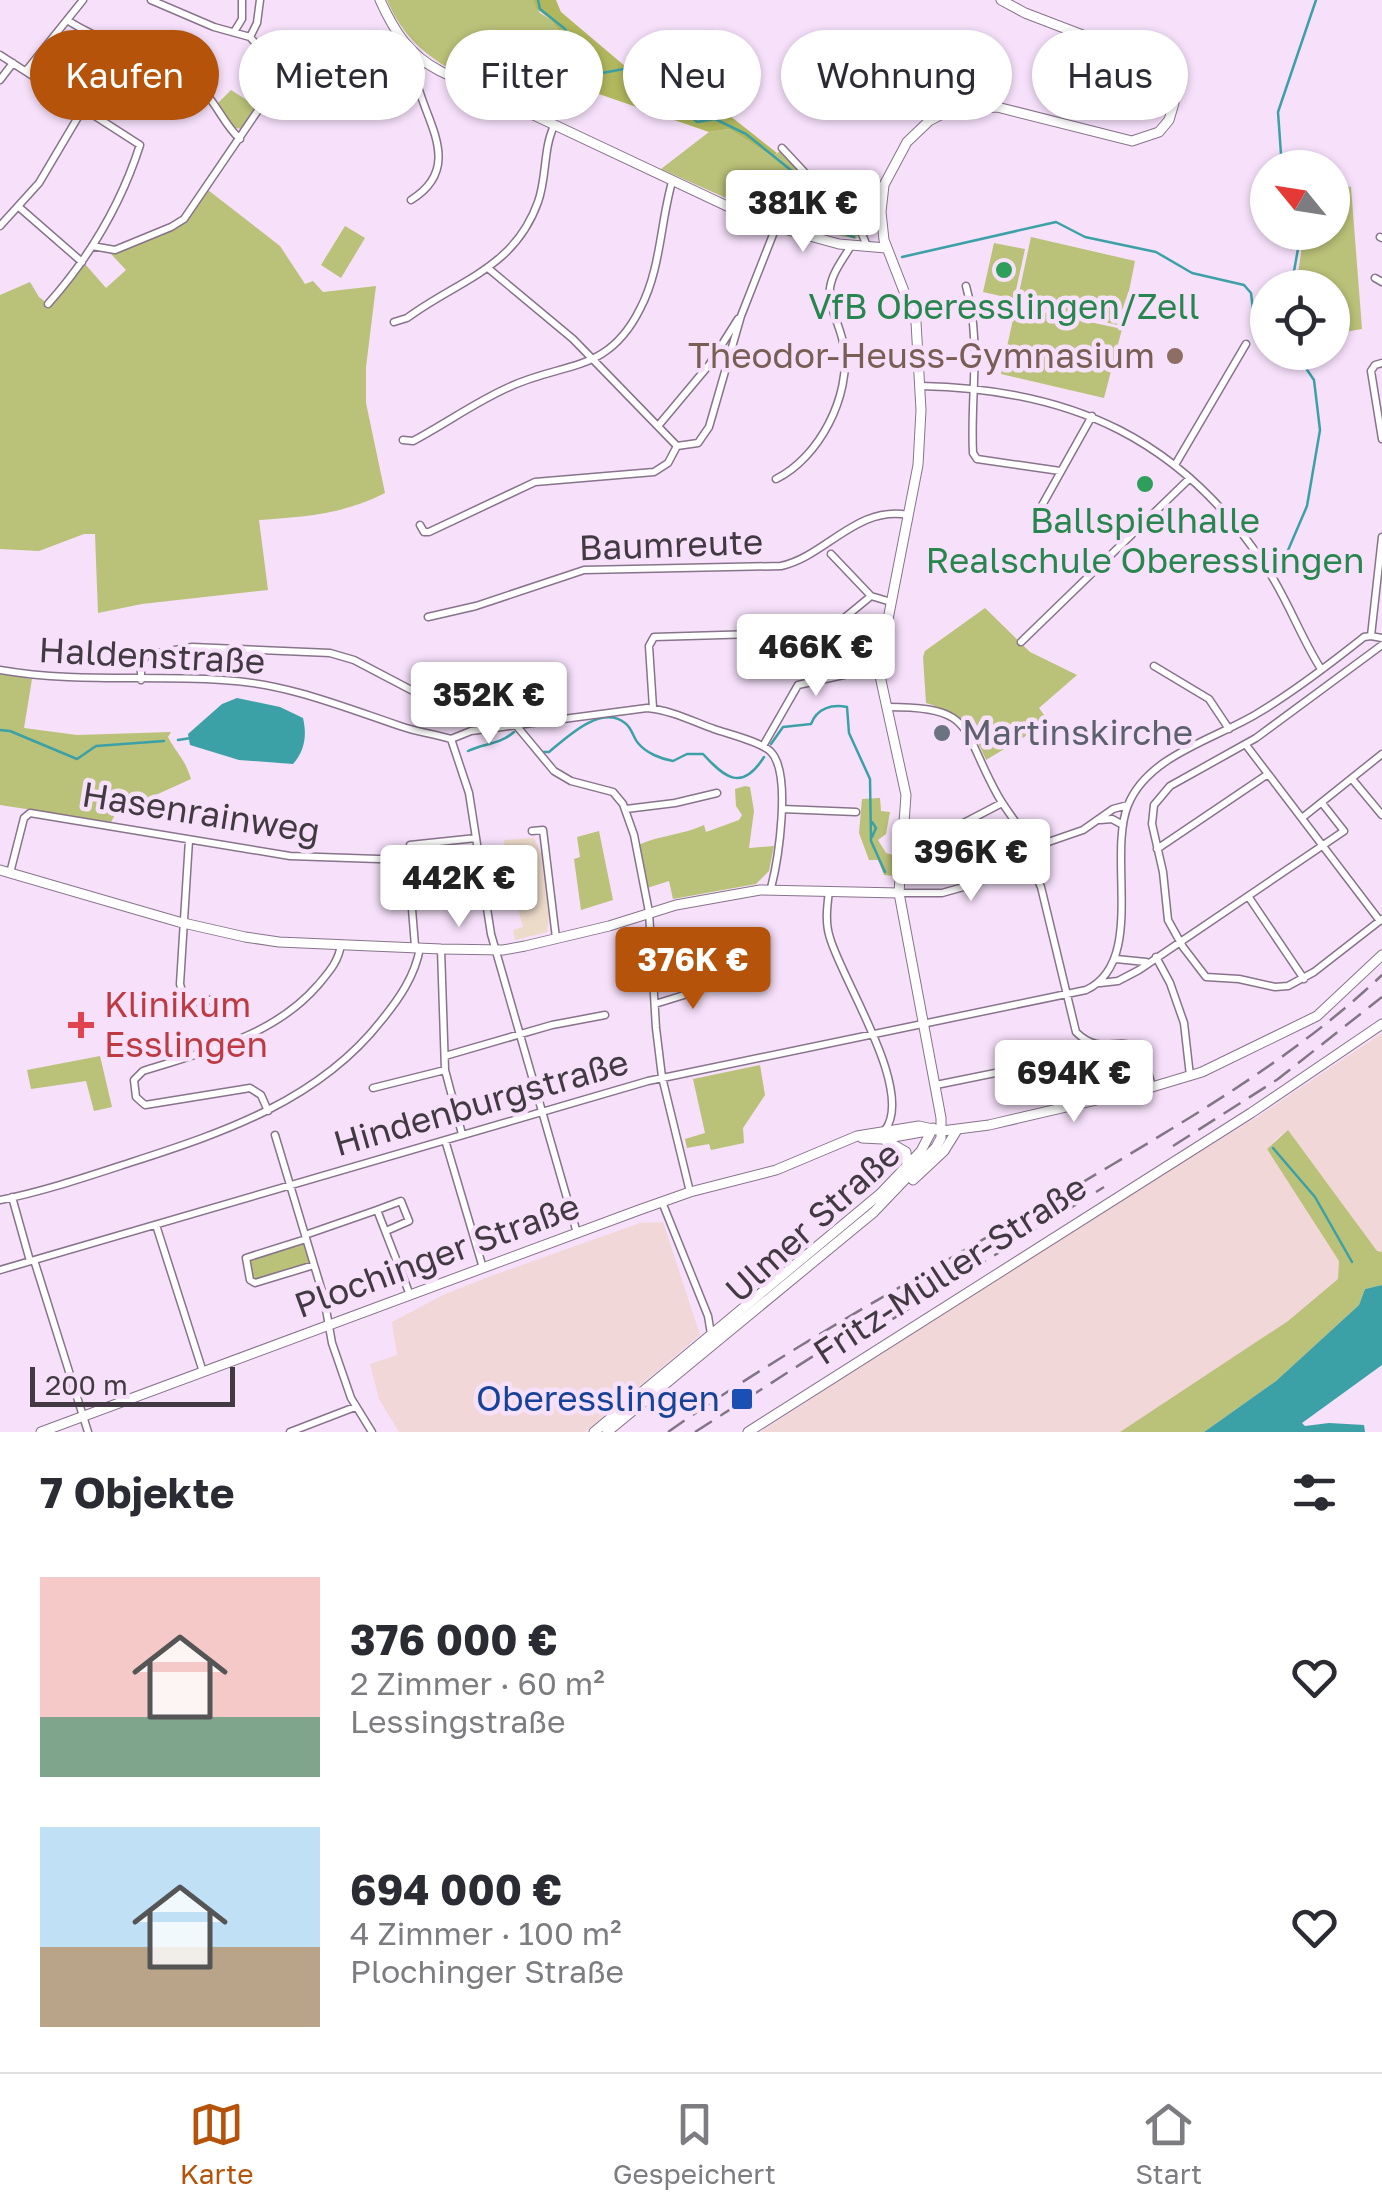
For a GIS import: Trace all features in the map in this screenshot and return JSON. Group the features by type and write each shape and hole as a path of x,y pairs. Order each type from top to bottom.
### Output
{"street":[{"path":"26,71 84,0"},
{"path":"151,0 173,12 239,33"},
{"path":"234,32 242,16 242,0"},
{"path":"253,30 260,0"},
{"path":"380,0 394,30"},
{"path":"937,1130 936,1085 899,894 906,795 880,667 920,450 919,339 913,308 886,248 881,212 890,170 907,142 940,114 961,108 992,107 1132,141 1155,134 1171,116 1174,99 1170,84 1153,62 1019,11 1001,0"},
{"path":"67,20 199,87 240,139"},
{"path":"0,55 30,73"},
{"path":"425,62 672,182 776,227 851,246 886,248"},
{"path":"0,80 13,63"},
{"path":"411,200 428,187 438,156 436,130 425,101"},
{"path":"0,226 20,208 44,175 76,120"},
{"path":"48,304 92,246 115,206 140,145 103,120"},
{"path":"92,246 112,251 178,224 195,206 252,120"},
{"path":"394,322 489,270 512,246 533,214 554,126"},
{"path":"782,148 862,234 868,247"},
{"path":"403,440 413,441 517,383 594,360 626,331 646,296 658,257 672,182"},
{"path":"20,208 82,262"},
{"path":"677,446 693,444 706,434 740,316 776,227"},
{"path":"776,479 794,468 812,447 838,402 844,383 845,352 830,290 851,246"},
{"path":"489,270 560,327 677,446"},
{"path":"966,286 976,350 972,453 976,458 1060,472"},
{"path":"658,426 709,364 740,316"},
{"path":"709,364 734,340"},
{"path":"1175,465 1246,344"},
{"path":"1382,363 1373,366 1382,439"},
{"path":"921,386 1036,398 1092,416 1134,437 1175,465 1216,504 1265,565 1321,669"},
{"path":"1040,509 1092,416"},
{"path":"420,525 428,532 535,482 654,472 668,463 677,446"},
{"path":"1021,642 1190,478"},
{"name":"Baumreute","path":"428,617 476,606 584,570 790,564 858,523 890,514 908,515"},
{"path":"1114,963 1123,826 1128,805 1139,786 1156,769 1264,710 1371,636 1382,537"},
{"path":"831,554 871,596 891,602"},
{"path":"652,708 649,646 654,637 819,632 837,624 871,596"},
{"path":"1246,745 1381,919 1304,978 1280,987 1206,977 1180,942 1167,916 1151,817 1160,795 1214,759 1246,745 1382,642 1371,636"},
{"path":"141,680 142,660 150,654 192,647 293,650 347,658 415,692 450,690 484,704 516,724 554,771 571,781 613,792 626,809 646,895 662,1077 690,1192"},
{"path":"1154,666 1209,698 1230,729"},
{"path":"770,888 780,840 781,784 776,759 763,746 798,686 880,667"},
{"name":"Haldenstraße","path":"0,670 56,678 224,680 272,687 326,699 402,727 452,739 470,730 652,708 763,746"},
{"path":"886,707 931,708 959,721 967,730 1002,803 1022,830 1041,887 1074,1026 1080,1037 1093,1042 1136,1048 1143,1054 1152,1088"},
{"path":"452,739 468,793 495,950 577,1234"},
{"path":"1302,818 1382,754"},
{"path":"1157,849 1268,774"},
{"path":"1352,779 1382,815"},
{"path":"626,809 695,800 716,793"},
{"path":"1321,846 1344,831 1322,802"},
{"path":"905,837 956,827 1002,803"},
{"path":"5,871 184,924 267,941 495,950 649,912 770,888 829,894 934,894 962,888 1026,850 1083,830 1112,809 1128,805"},
{"path":"782,809 856,812"},
{"name":"Hasenrainweg","path":"5,871 24,818 30,813 304,858 408,860 410,845 476,838"},
{"path":"1099,820 1112,819 1123,826"},
{"path":"532,832 543,830 556,938"},
{"path":"189,839 180,984 184,1002 218,999"},
{"name":"Hindenburgstraße","path":"0,1270 662,1077 1066,996 1099,983 1114,982 1321,846"},
{"path":"0,1200 156,1154 268,1111 319,1081 366,1040 406,986 418,946 408,860"},
{"path":"829,894 829,936 883,1063 892,1113 884,1134 906,1152 907,1168"},
{"path":"1248,896 1304,978"},
{"path":"268,1111 260,1095 250,1088 148,1105 140,1102 134,1086 138,1074 251,1036 284,1016 328,973 342,944"},
{"path":"441,949 445,1070 462,1134"},
{"name":"Plochinger Straße","path":"42,1432 662,1202 776,1170 854,1137 957,1130 1152,1088 1190,1076 1317,1016 1382,955"},
{"path":"1114,963 1136,964 1154,959 1170,983 1184,1024 1190,1076"},
{"path":"1114,963 1130,975"},
{"name":"Hindenburgstraße","path":"1099,983 1114,963"},
{"path":"655,1004 697,992 718,980"},
{"path":"445,1056 605,1015"},
{"name":"Fritz-Müller-Straße","path":"748,1432 1234,1123 1382,1024"},
{"path":"936,1085 1059,1060"},
{"path":"373,1088 445,1070"},
{"name":"Ulmer Straße","path":"594,1432 867,1205 907,1168 937,1130"},
{"name":"Ulmer Straße","path":"610,1430 894,1193 936,1148 937,1130"},
{"path":"894,1193 931,1164 957,1130"},
{"path":"275,1136 328,1326 356,1407 372,1432"},
{"path":"445,1140 483,1268"},
{"path":"12,1197 88,1432"},
{"path":"314,1265 255,1282 250,1280 246,1258 401,1201 409,1222 386,1230"},
{"path":"662,1202 708,1316 711,1334"},
{"path":"378,1210 410,1295"},
{"path":"156,1225 203,1372"},
{"name":"Ulmer Straße","path":"712,1347 721,1326"},
{"path":"290,1432 356,1407"}],"shaded area":[{"path":"387,0 533,0 558,30 445,30 445,66 425,51 425,30 405,30"},
{"path":"533,0 556,0 561,12 582,30 558,30"},
{"path":"603,48 623,64 623,102 603,95"},
{"path":"231,90 239,95 239,120 250,120 244,129 234,128 219,102"},
{"path":"674,120 735,120 777,153 773,157 729,129 709,132"},
{"path":"729,129 773,157 781,150 858,233 856,239 782,223 661,169 709,132"},
{"path":"1351,187 1362,329 1350,331 1350,270 1299,270 1301,250 1350,250"},
{"path":"208,190 280,246 305,284 313,281 323,292 376,286 366,367 366,403 385,493 339,510 259,520 268,590 142,604 98,613 95,534 84,534 39,551 0,549 0,295 30,282 49,305 85,264 106,288 126,270 111,254 177,224"},
{"path":"345,226 365,238 341,278 321,265"},
{"path":"1031,237 1135,261 1122,326 1017,302"},
{"name":"VfB Oberesslingen/Zell","path":"994,243 1025,249 1014,299 983,292"},
{"path":"1016,306 1122,329 1104,398 1001,374"},
{"path":"985,608 1030,652 1077,675 1039,708 1049,722 986,760 964,724 947,711 926,703 923,657 925,651"},
{"path":"0,674 32,679 24,728 77,735 171,732 168,737 191,779 116,813 111,822 0,805"},
{"path":"237,698 280,707 303,718 304,742 293,764 239,760 190,745 188,734 222,704"},
{"path":"750,787 754,811 749,848 774,846 769,871 756,884 673,899 669,881 647,888 638,845 704,825 706,832 739,820 742,815 736,806 735,789"},
{"path":"880,798 881,811 890,812 886,834 878,840 886,853 897,856 894,876 884,875 878,860 869,860 859,833 862,799"},
{"path":"599,831 613,900 581,910 574,859 580,857 577,837"},
{"path":"534,838 541,854 549,916 547,932 515,940 513,930 523,927 517,905 509,905 504,840"},
{"path":"1382,1033 1382,1252 1377,1252 1288,1130 1267,1149 1340,1261 1338,1279 1288,1321 1159,1408 1120,1432 760,1432 1086,1221 1254,1119"},
{"path":"100,1056 112,1107 94,1111 86,1081 31,1089 27,1070"},
{"path":"760,1065 765,1095 743,1128 744,1143 711,1150 709,1144 687,1148 685,1139 705,1133 693,1079"},
{"path":"1288,1130 1377,1251 1382,1252 1382,1285 1365,1289 1359,1305 1276,1381 1204,1432 1120,1432 1288,1321 1338,1279 1339,1261 1267,1149"},
{"path":"663,1222 700,1335 585,1432 399,1432 379,1399 370,1364 397,1355 392,1322 445,1294 491,1276 640,1223"},
{"path":"304,1244 310,1263 253,1281 247,1260"},
{"path":"1382,1285 1382,1365 1302,1423 1364,1425 1365,1432 1204,1432 1276,1381 1359,1305 1365,1289"}],"waterway":[{"path":"538,0 540,9 565,29 577,51 602,73 624,69 638,93 668,95 697,122 715,119 746,134 792,171 796,179"},
{"path":"1281,150 1278,112 1316,0"},
{"path":"799,185 828,223 854,237"},
{"path":"902,257 1056,222 1085,237 1156,252 1192,273 1244,285 1250,292"},
{"path":"1294,270 1298,250"},
{"path":"1286,555 1307,506 1320,430 1314,380 1307,370"},
{"path":"771,744 783,727 811,724 826,708 847,707 849,733 870,779 871,841 885,872"},
{"path":"538,747 549,752 585,725 606,717 625,723 638,743 654,755 673,761 687,754 703,754 734,778 748,775 764,757"},
{"path":"0,730 77,759 96,746 164,741"},
{"path":"468,751 514,732"},
{"path":"178,740 191,738"},
{"path":"872,822 876,828 872,837"},
{"path":"1273,1148 1315,1197 1352,1262"}],"railway":[{"path":"668,1432 831,1328 1216,1101 1319,1029 1382,975"},
{"path":"1173,1146 1278,1079 1382,997"},
{"path":"867,1335 1104,1187"},
{"path":"695,1432 874,1317"}],"place":[{"name":"VfB Oberesslingen/Zell","path":"1004,270"},
{"name":"Theodor-Heuss-Gymnasium","path":"1175,356"},
{"name":"Ballspielhalle Realschule Oberesslingen","path":"1145,484"},
{"name":"Martinskirche","path":"942,733"},
{"name":"Klinikum Esslingen","path":"81,1025"},
{"name":"Oberesslingen","path":"742,1399"}]}
